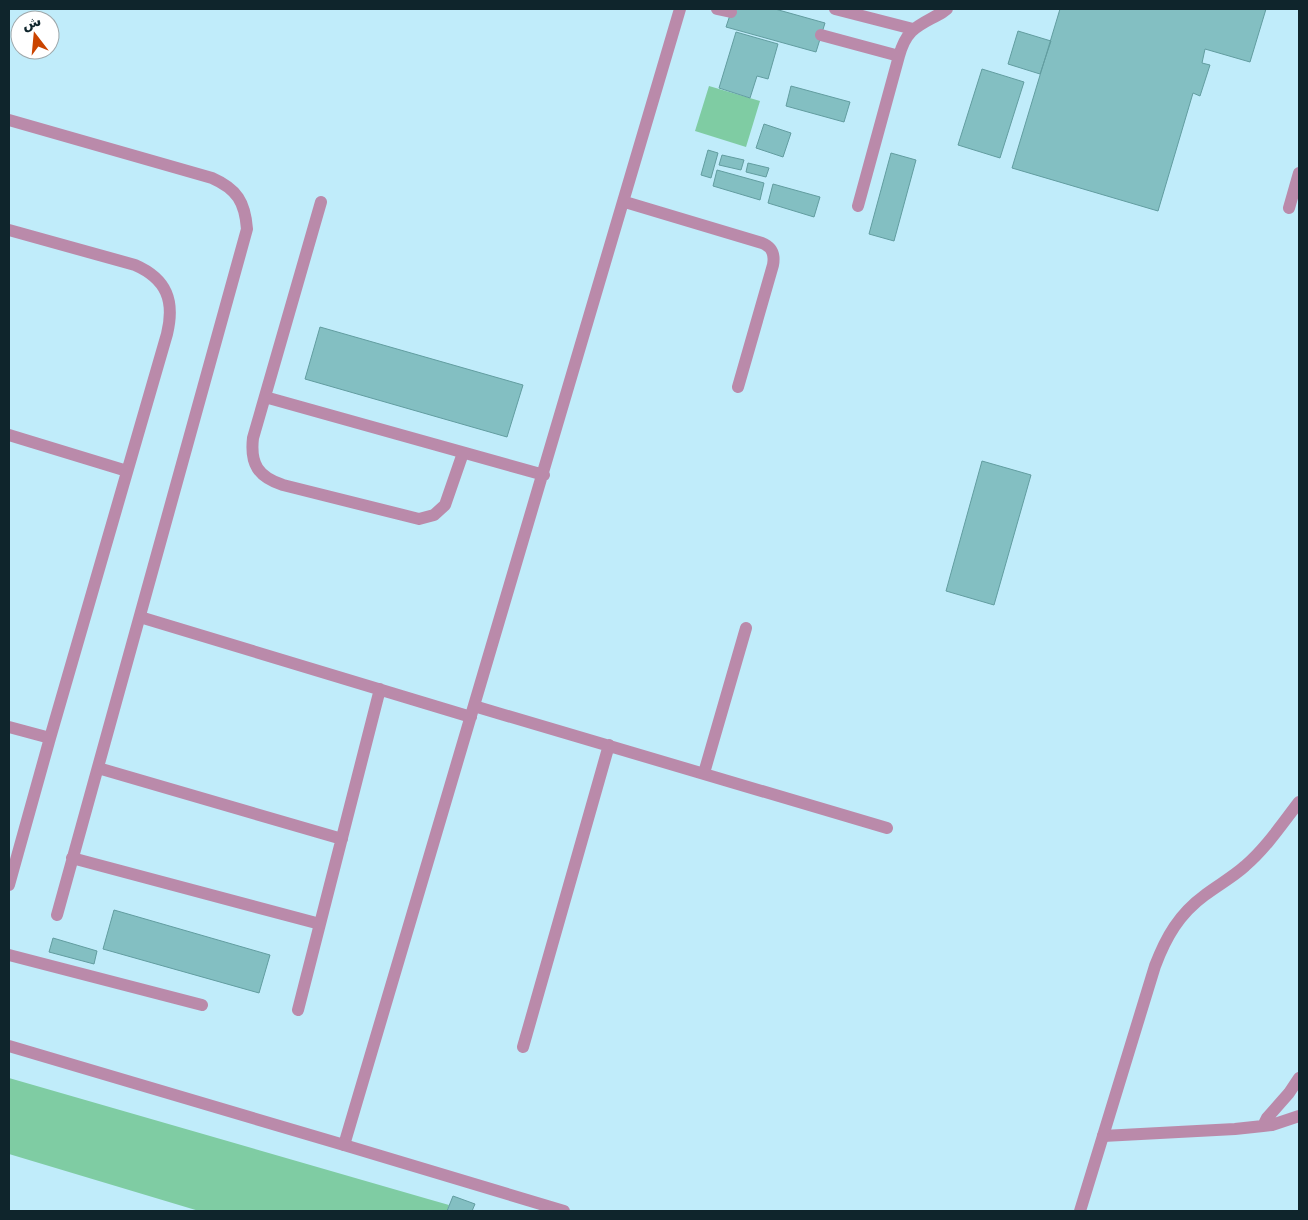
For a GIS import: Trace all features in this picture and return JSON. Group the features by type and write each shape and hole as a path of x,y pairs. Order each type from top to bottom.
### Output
{"street":[{"path":"344,1145 544,475 680,9"},
{"path":"717,9 731,12"},
{"path":"835,9 913,28"},
{"path":"858,206 905,38 913,28 947,9"},
{"path":"821,35 899,56"},
{"path":"9,120 212,178 234,192 242,203 247,229 57,915"},
{"path":"1289,208 1299,174"},
{"path":"321,202 253,438 252,450 255,463 261,473 271,481 419,519 434,516 445,505 463,453"},
{"path":"624,202 762,243 773,251 773,264 738,387"},
{"path":"9,230 135,265 146,270 164,288 169,299 171,311 170,323 9,885"},
{"path":"264,397 544,475"},
{"path":"9,435 127,470"},
{"path":"140,616 380,689 609,745 888,828"},
{"path":"704,773 746,628"},
{"path":"298,1010 380,689"},
{"path":"9,727 50,738"},
{"path":"523,1046 609,745"},
{"path":"98,768 342,838"},
{"path":"1080,1211 1156,966 1163,946 1173,927 1187,910 1203,896 1245,866 1264,848 1299,802"},
{"path":"72,858 320,924"},
{"path":"9,955 202,1005"},
{"path":"9,1046 564,1211"},
{"path":"1263,1126 1267,1118 1299,1078"},
{"path":"1103,1136 1235,1129 1272,1125 1299,1116"}],"green space":[{"path":"709,86 760,101 746,147 695,131"},
{"path":"9,1078 449,1205 447,1211 199,1211 9,1154"}],"building":[{"path":"732,9 775,9 825,23 816,52 726,27"},
{"path":"1060,9 1266,9 1250,62 1205,49 1202,63 1210,65 1200,96 1193,93 1158,211 1012,168"},
{"path":"1018,31 1051,41 1040,74 1008,64"},
{"path":"736,32 778,44 768,79 757,76 750,98 719,88"},
{"path":"982,69 1024,82 1000,158 958,145"},
{"path":"791,86 850,102 844,122 786,106"},
{"path":"764,124 791,133 783,157 756,148"},
{"path":"708,150 718,153 711,178 701,175"},
{"path":"891,153 916,160 894,241 869,234"},
{"path":"722,155 744,160 741,170 719,165"},
{"path":"748,163 769,168 766,177 746,172"},
{"path":"717,170 764,183 760,200 713,186"},
{"path":"773,184 820,197 814,217 768,203"},
{"path":"320,327 523,385 507,437 305,379"},
{"path":"982,461 1031,475 994,605 946,591"},
{"path":"114,910 270,955 259,993 103,949"},
{"path":"53,938 97,951 94,964 49,952"},
{"path":"453,1196 475,1204 472,1211 447,1211"}]}
